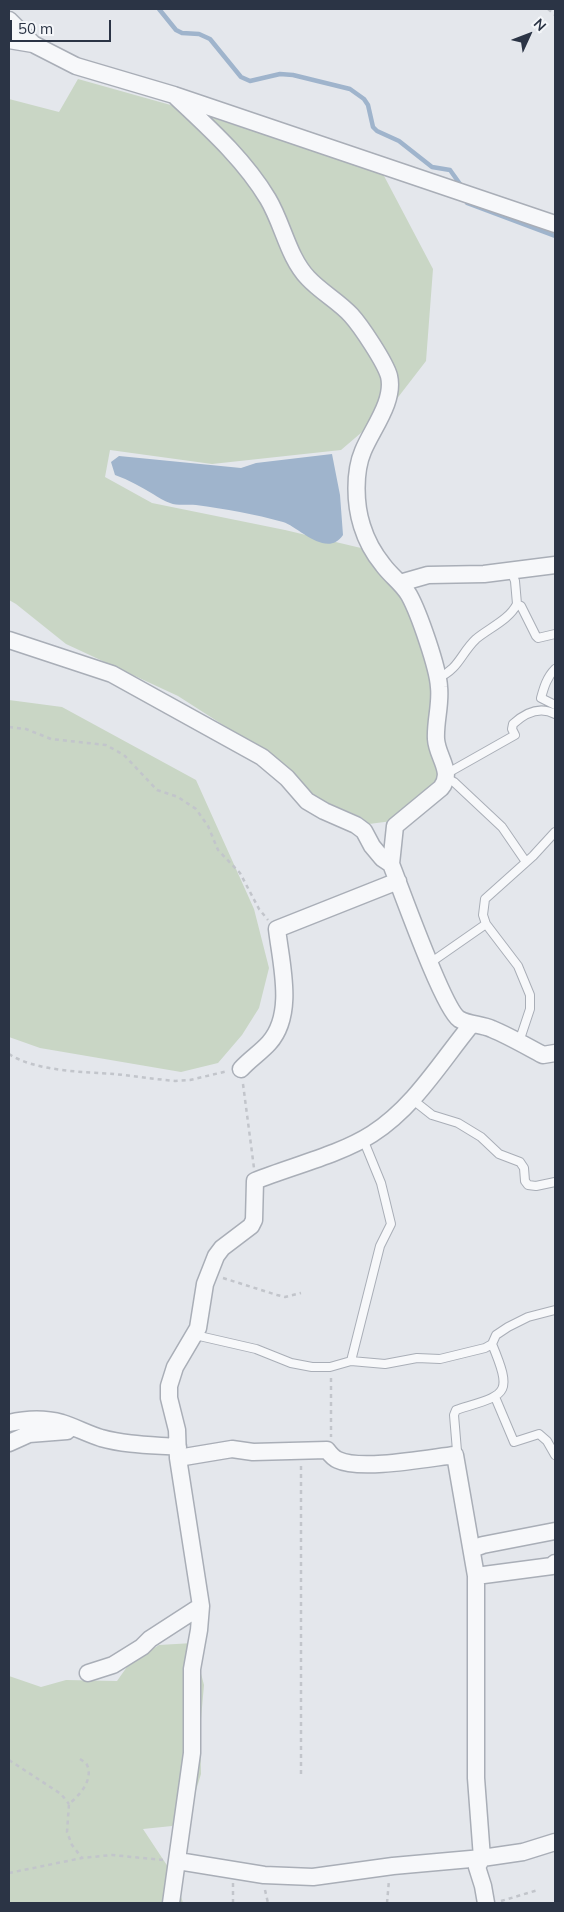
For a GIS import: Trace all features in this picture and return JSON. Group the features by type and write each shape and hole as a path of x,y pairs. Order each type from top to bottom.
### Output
{"street":[{"path":"9,20 33,44"},
{"path":"9,40 33,44 76,66 174,94 555,224"},
{"path":"174,94 230,149 257,182 269,201 307,278 352,315 376,352 389,377 388,401 362,452 358,470 357,490 362,525 372,548 383,565 409,595 438,678 440,688 436,741 446,776 446,782 441,788 395,826 391,864"},
{"path":"400,583 428,575 484,574 555,565"},
{"path":"9,640 112,674 262,758 287,778 307,801 356,825 364,831 377,852 391,864 430,963 457,1018 471,1024 491,1028 543,1056 555,1053"},
{"path":"240,1069 269,1044 282,1014 284,993 277,930 398,881"},
{"path":"171,1903 192,1753 192,1669 199,1630 200,1606 168,1386 175,1367 198,1328 208,1274 216,1256 222,1248 251,1226 254,1220 255,1181 363,1139 384,1125 413,1100 471,1024"},
{"path":"9,1423 25,1420 61,1423 120,1442 178,1452 232,1449 253,1452 327,1450 332,1457 340,1461 382,1464 455,1455 476,1576 476,1778 482,1858 477,1867 486,1903"},
{"path":"9,1443 29,1434 80,1430"},
{"path":"472,1549 483,1545 555,1531"},
{"path":"476,1576 552,1566 555,1563"},
{"path":"88,1673 113,1665 200,1606"},
{"path":"178,1861 264,1875 313,1878 389,1867 523,1852 555,1842"}],"lane":[{"path":"438,678 457,665 474,641 492,629 514,609 517,604 515,581 511,571"},
{"path":"517,604 521,606 537,638 554,636"},
{"path":"555,669 550,674 541,698 555,705"},
{"path":"526,862 502,827 446,776 515,735 512,729 513,724 520,718 536,710 555,714"},
{"path":"519,1042 530,1009 530,995 515,961 486,924 483,915 485,899 526,862 555,832"},
{"path":"430,963 486,924"},
{"path":"413,1100 432,1115 458,1123 481,1137 499,1154 520,1162 524,1168 525,1181 528,1185 536,1186 555,1182"},
{"path":"352,1361 380,1246 391,1224 381,1183 363,1139"},
{"path":"455,1455 457,1451 454,1415 456,1410 495,1397 503,1390 504,1376 492,1344 496,1335 528,1317 555,1310"},
{"path":"195,1335 256,1349 291,1363 330,1368 352,1361 385,1364 417,1358 440,1359 462,1355 492,1344"},
{"path":"495,1397 514,1442 539,1434 547,1442 555,1455"}],"path":[{"path":"548,9 555,15"},
{"path":"9,727 26,729 51,739 106,746 115,749 124,755 157,790 188,803 202,816 218,850 240,873 259,909 277,930"},
{"path":"9,1054 18,1060 37,1065 84,1072 175,1081 190,1080 240,1069 255,1181"},
{"path":"208,1274 277,1295 285,1296 302,1293"},
{"path":"327,1450 331,1442 330,1368"},
{"path":"301,1450 301,1774"},
{"path":"68,1804 85,1787 88,1779 89,1766 80,1759"},
{"path":"9,1760 61,1794 68,1804 67,1832 72,1845 82,1858"},
{"path":"9,1873 82,1858 112,1855 178,1861"},
{"path":"387,1903 389,1867"},
{"path":"492,1903 538,1890"}],"green space":[{"path":"78,79 192,111 383,174 433,269 426,361 389,409 341,450 212,464 110,450 105,477 152,503 285,530 361,548 403,596 434,679 440,775 436,783 392,821 369,824 361,817 316,798 273,757 178,696 66,644 9,600 9,99 59,112"},
{"path":"9,700 62,707 196,780 254,909 269,968 259,1008 242,1035 218,1063 181,1072 40,1048 9,1037"},
{"path":"193,1643 204,1685 200,1730 201,1774 193,1800 172,1826 143,1829 176,1879 183,1903 9,1903 9,1676 41,1687 66,1680 117,1681 129,1664 159,1645"}],"water":[{"path":"332,454 340,495 343,535 336,542 329,544 321,543 290,525 272,519 218,508 168,502 115,475 111,462 119,456 241,468 256,463"}],"waterway":[{"path":"159,9 176,30 182,33 199,34 210,39 241,77 250,81 280,74 293,75 350,89 364,99 368,105 373,127 377,131 399,141 432,167 450,170 460,184"},
{"path":"465,198 467,203 555,236"}]}
